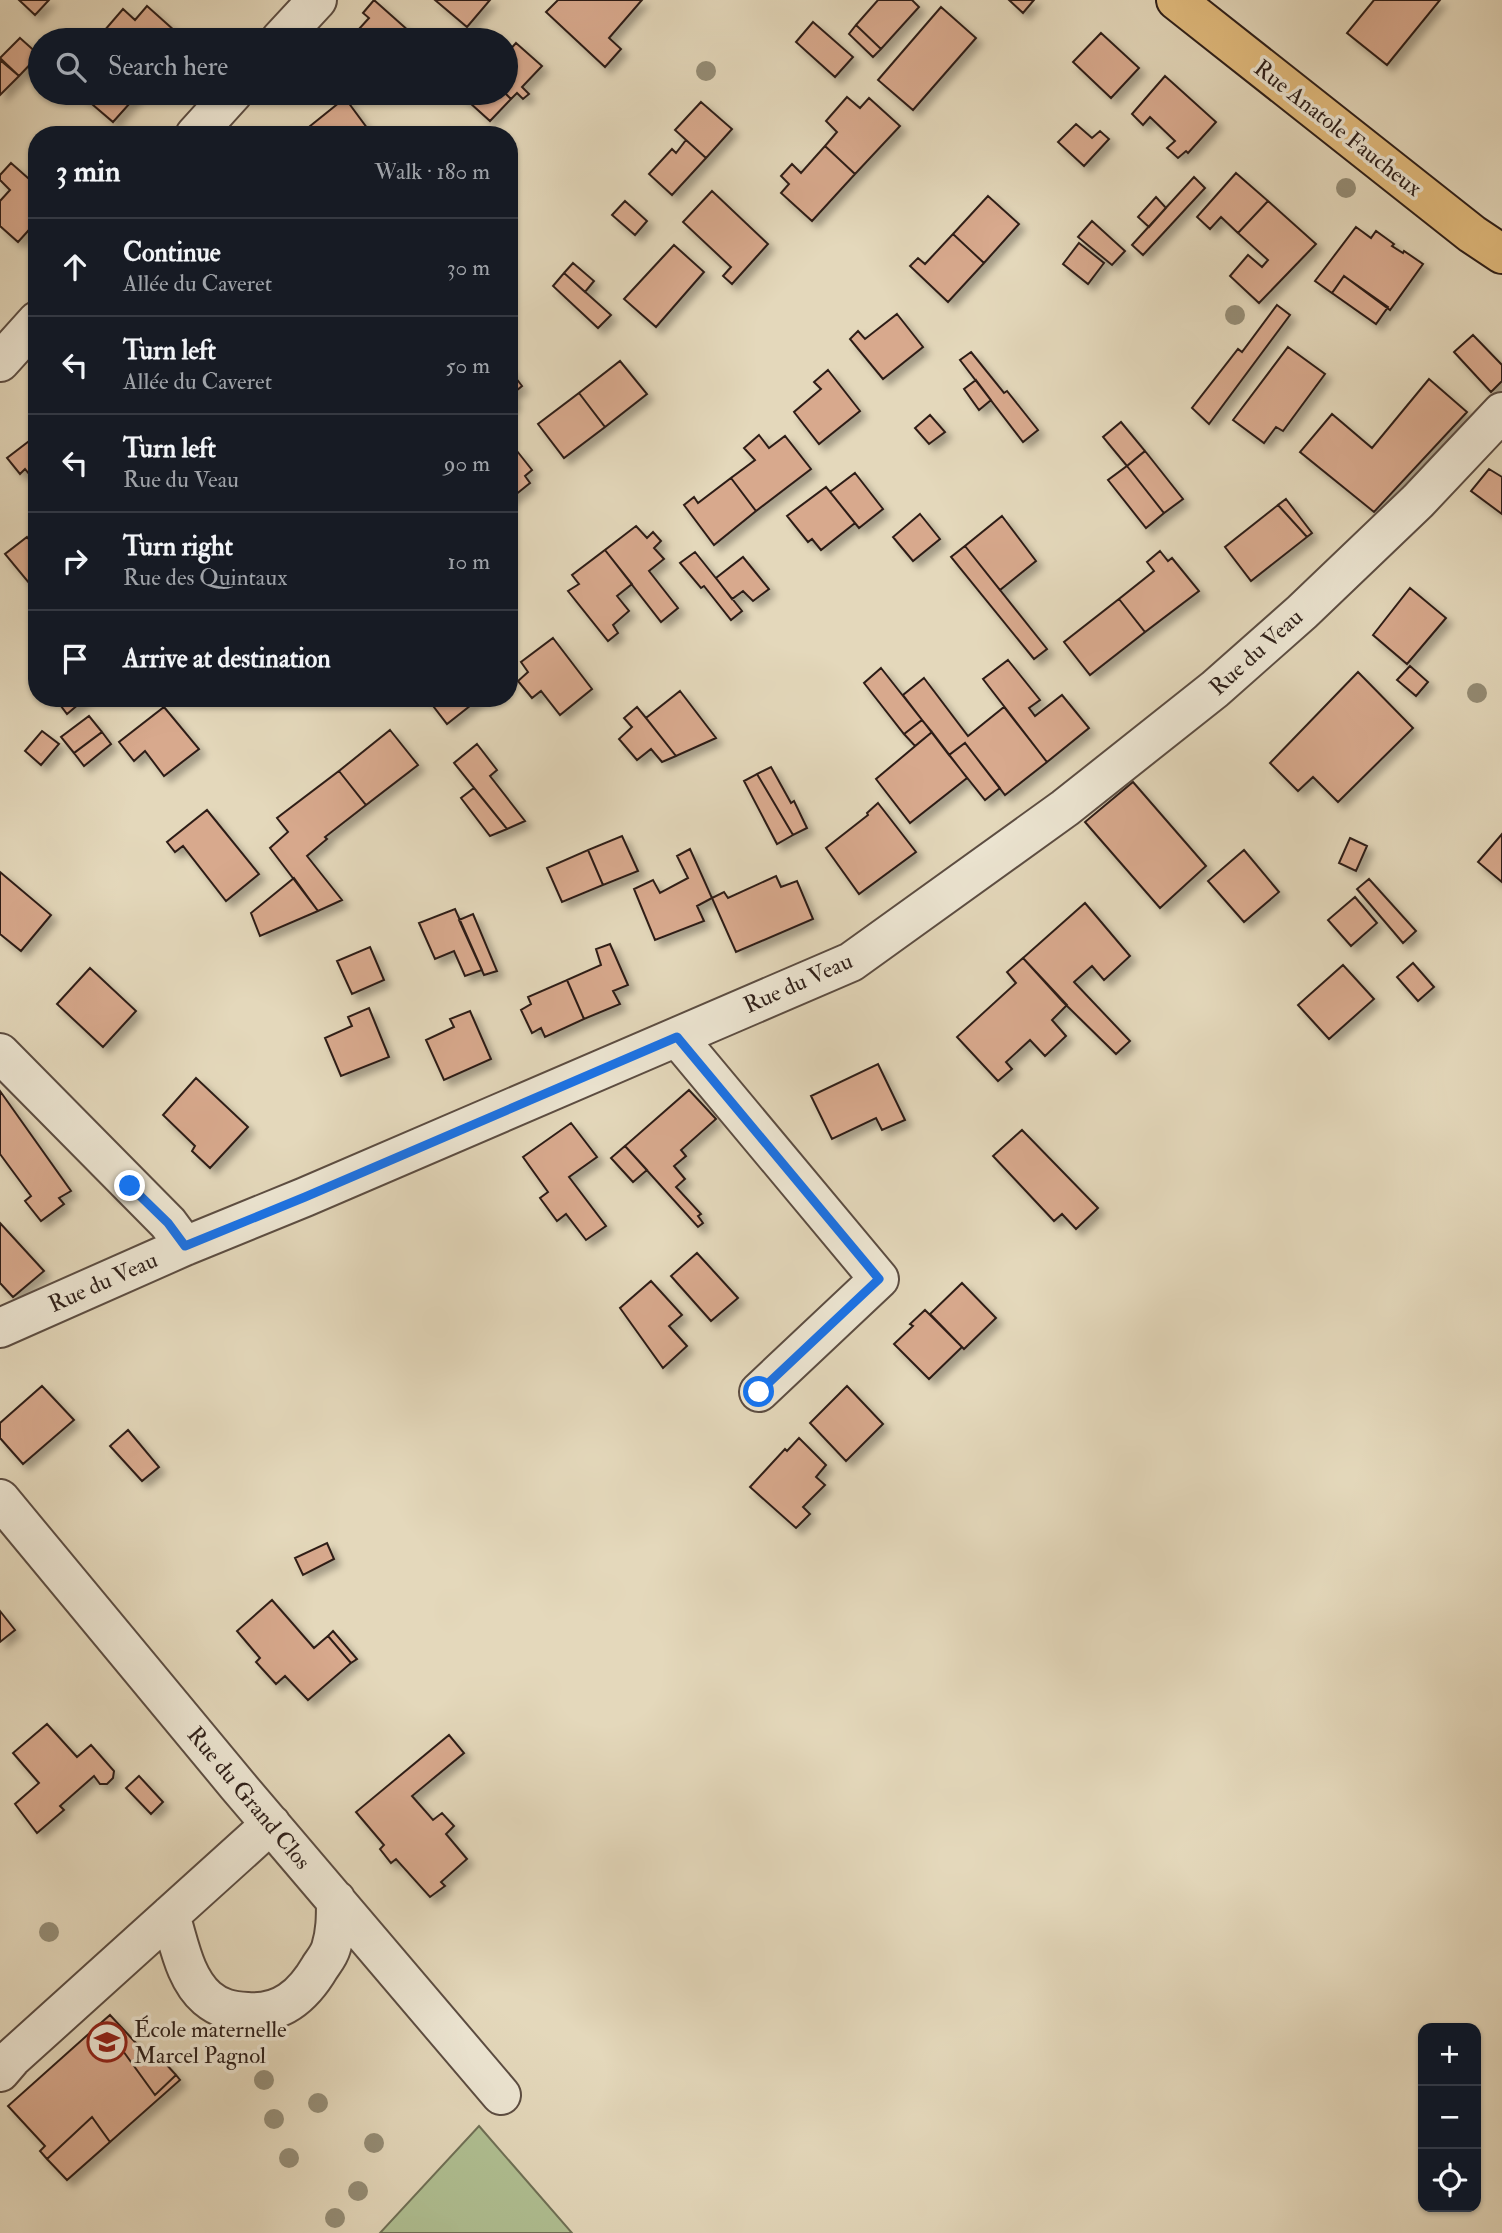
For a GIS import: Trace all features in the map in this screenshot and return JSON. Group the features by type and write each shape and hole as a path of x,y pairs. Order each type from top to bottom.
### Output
{"main road":[{"name":"Rue Anatole Faucheux","path":"1176,0 1472,234 1502,254"}],"street":[{"path":"291,28 317,0"},
{"path":"203,126 222,105"},
{"path":"0,362 28,331"},
{"name":"Rue du Veau","path":"0,1328 851,961 1065,808 1215,689 1302,612 1418,501 1502,412"},
{"path":"677,1037 879,1279 759,1392"},
{"path":"0,1053 168,1223 185,1246"},
{"name":"Rue du Grand Clos","path":"0,1499 501,2095"},
{"path":"0,2072 12,2058 271,1824"},
{"path":"175,1911 186,1967 206,1997 227,2011 260,2013 285,2006 303,1992 317,1972 330,1950 337,1923 335,1900"}],"green space":[{"path":"479,2126 572,2233 380,2233"}],"building":[{"path":"19,0 49,0 35,15"},
{"path":"374,0 406,28 360,28 369,18 363,13"},
{"path":"435,0 490,0 467,27"},
{"path":"558,0 642,0 609,38 621,49 605,67 546,12"},
{"path":"878,0 912,0 919,7 881,49 856,25"},
{"path":"1009,0 1034,0 1023,13"},
{"path":"1374,0 1440,0 1387,65 1347,33"},
{"path":"147,6 172,28 107,28 123,9 135,20"},
{"path":"941,7 976,38 913,110 878,80"},
{"path":"813,22 853,57 835,77 796,42"},
{"path":"856,25 881,49 873,57 849,34"},
{"path":"1101,33 1139,68 1111,98 1073,62"},
{"path":"20,38 28,45 28,67 19,76 0,58"},
{"path":"518,45 542,66 522,87 529,94 523,99 518,94"},
{"path":"0,60 19,76 0,95"},
{"path":"1165,76 1216,122 1188,153 1186,151 1178,158 1167,148 1175,141 1150,117 1143,125 1132,114"},
{"path":"847,97 860,108 869,98 900,126 855,174 825,146 837,132 826,121"},
{"path":"701,102 732,129 706,158 675,130"},
{"path":"93,105 128,105 113,122"},
{"path":"336,105 350,105 366,126 310,126"},
{"path":"472,105 505,105 490,121"},
{"path":"1076,124 1092,138 1100,131 1109,139 1084,166 1058,142"},
{"path":"686,140 706,158 672,195 649,174 672,149 676,153"},
{"path":"825,146 855,174 812,221 781,193 789,184 781,176 792,164 801,173"},
{"path":"11,163 28,178 28,231 18,242 0,226 0,201 10,190 0,180 0,175"},
{"path":"1236,173 1268,201 1238,233 1221,217 1210,229 1197,217"},
{"path":"1194,177 1205,188 1143,255 1132,245"},
{"path":"712,191 768,244 732,284 723,276 731,267 683,222"},
{"path":"988,196 1019,224 984,263 953,234"},
{"path":"1156,197 1166,208 1149,227 1138,217"},
{"path":"625,201 647,221 635,235 612,215"},
{"path":"1268,201 1316,244 1259,303 1230,276 1248,255 1262,267 1268,260 1238,233"},
{"path":"1092,221 1125,251 1112,265 1078,237"},
{"path":"1356,227 1371,238 1376,231 1394,244 1392,246 1423,264 1390,310 1344,276 1332,293 1315,281"},
{"path":"953,234 984,263 948,302 910,266 918,258 925,264"},
{"path":"1079,243 1104,263 1088,284 1063,264"},
{"path":"674,245 704,272 656,327 624,299"},
{"path":"573,263 594,281 585,292 564,273"},
{"path":"564,273 611,315 598,328 553,286"},
{"path":"1344,276 1388,307 1376,324 1332,293"},
{"path":"1277,305 1290,315 1209,424 1192,408 1238,349 1242,352"},
{"path":"897,314 923,347 883,379 850,339 858,331 865,339"},
{"path":"1473,335 1502,365 1502,381 1491,392 1454,352"},
{"path":"1288,347 1325,374 1283,431 1276,427 1264,443 1233,420"},
{"path":"971,352 1038,430 1023,442 960,360"},
{"path":"620,361 647,394 605,427 579,393"},
{"path":"828,370 860,411 819,444 794,412 821,389 814,382"},
{"path":"1429,379 1467,412 1374,512 1300,452 1332,414 1372,448"},
{"path":"976,380 991,400 979,410 964,389"},
{"path":"579,393 605,427 564,458 538,424"},
{"path":"930,415 945,432 929,444 915,428"},
{"path":"1121,422 1145,451 1127,466 1103,437"},
{"path":"759,435 769,448 785,436 811,469 756,511 731,478 755,460 744,448"},
{"path":"28,442 28,473 25,469 20,474 7,458"},
{"path":"1145,451 1183,499 1164,513 1127,466"},
{"path":"518,452 532,470 525,476 530,483 518,493"},
{"path":"1127,466 1164,513 1146,528 1108,480"},
{"path":"1489,469 1502,477 1502,514 1471,491"},
{"path":"855,473 883,509 859,528 830,492"},
{"path":"731,478 756,511 714,545 684,505 694,497 698,503"},
{"path":"826,487 855,523 821,550 812,539 808,542 787,516"},
{"path":"1286,499 1312,533 1307,537 1278,505"},
{"path":"1278,505 1307,537 1251,581 1225,547"},
{"path":"920,514 940,539 913,561 893,537"},
{"path":"1002,516 1036,561 1000,590 965,546"},
{"path":"636,526 647,538 653,532 661,541 654,548 664,559 649,571 678,608 661,622 605,550"},
{"path":"27,537 28,582 5,554"},
{"path":"965,546 1047,649 1034,659 951,557"},
{"path":"605,550 632,584 617,596 629,611 613,625 618,633 608,641 568,591 579,584 572,575"},
{"path":"1160,551 1168,561 1172,558 1199,591 1145,632 1119,599 1154,571 1147,562"},
{"path":"695,552 742,611 731,620 704,586 701,588 680,563"},
{"path":"743,557 769,589 753,601 743,591 732,599 716,578"},
{"path":"1410,588 1446,618 1407,664 1373,635"},
{"path":"1119,599 1145,632 1090,675 1064,642"},
{"path":"553,638 592,689 560,715 541,691 532,698 518,681 528,672 521,662"},
{"path":"1008,660 1040,700 1029,708 1035,716 1062,695 1089,728 1047,762 983,679"},
{"path":"1410,666 1428,682 1416,696 1397,680"},
{"path":"881,668 922,720 904,734 864,683"},
{"path":"1358,672 1413,728 1338,802 1313,777 1298,791 1270,763"},
{"path":"924,678 968,736 1004,707 1047,762 1005,795 965,743 949,755 903,695"},
{"path":"680,691 716,738 676,756 646,718"},
{"path":"62,707 75,707 67,714"},
{"path":"164,707 199,749 164,776 145,751 134,761 119,742"},
{"path":"434,707 469,707 447,724"},
{"path":"637,707 676,756 662,762 651,749 637,760 619,739 632,727 624,718"},
{"path":"89,716 102,732 74,753 61,737"},
{"path":"922,720 932,732 915,746 904,734"},
{"path":"390,730 418,765 366,805 339,771"},
{"path":"42,731 59,744 41,765 25,751"},
{"path":"102,732 111,744 84,766 74,753"},
{"path":"932,732 967,778 910,823 876,779"},
{"path":"965,743 1000,788 985,800 949,755"},
{"path":"477,744 497,770 490,776 525,821 507,829 454,763"},
{"path":"771,767 791,803 794,801 807,828 793,835 757,774"},
{"path":"339,771 366,805 325,837 327,839 307,856 342,900 318,911 270,848 288,832 277,818"},
{"path":"757,774 793,835 777,844 744,781"},
{"path":"1133,782 1206,866 1160,908 1085,822"},
{"path":"474,788 507,829 490,836 461,798"},
{"path":"878,803 916,852 859,894 826,848 868,815"},
{"path":"207,810 259,874 226,901 183,846 175,852 167,842"},
{"path":"1502,834 1502,882 1478,862"},
{"path":"622,836 638,871 603,885 588,850"},
{"path":"1350,838 1367,846 1356,871 1339,863"},
{"path":"690,849 712,898 697,906 704,921 655,940 634,889 653,880 660,893 688,878 677,856"},
{"path":"588,850 603,885 562,902 547,868"},
{"path":"1244,850 1279,892 1244,922 1208,881"},
{"path":"0,872 51,915 21,951 0,934"},
{"path":"776,876 781,887 797,881 813,919 736,952 712,898 724,892 728,898"},
{"path":"294,878 318,911 260,936 251,913"},
{"path":"1369,879 1416,931 1403,943 1357,889"},
{"path":"1355,897 1377,923 1351,946 1328,920"},
{"path":"1085,903 1130,956 1104,980 1092,966 1074,982 1130,1041 1116,1054 1023,958"},
{"path":"455,909 482,970 465,976 454,951 435,959 419,923"},
{"path":"473,914 497,971 484,975 459,920"},
{"path":"610,944 628,985 613,991 620,1004 584,1019 567,980 601,965 596,949"},
{"path":"370,947 384,980 352,994 337,961"},
{"path":"1023,958 1067,1005 1052,1020 1066,1036 1045,1056 1030,1040 1006,1062 1012,1069 998,1081 957,1037 1016,983 1007,972"},
{"path":"1413,963 1434,987 1418,1001 1397,977"},
{"path":"1343,965 1374,999 1329,1039 1298,1005"},
{"path":"90,968 136,1011 103,1047 57,1004"},
{"path":"567,980 584,1019 545,1037 541,1028 532,1033 521,1010 531,1004 528,997"},
{"path":"369,1008 389,1057 341,1076 325,1038 352,1026 348,1017"},
{"path":"470,1011 491,1059 444,1080 426,1040 454,1027 450,1019"},
{"path":"878,1064 905,1120 882,1130 876,1118 832,1139 811,1096"},
{"path":"196,1078 248,1127 210,1168 192,1151 195,1146 163,1115"},
{"path":"689,1090 716,1119 681,1150 686,1156 674,1166 685,1179 676,1187 701,1214 698,1216 703,1223 698,1227 625,1146"},
{"path":"0,1091 71,1191 59,1198 64,1204 41,1221 25,1201 31,1196 0,1154"},
{"path":"571,1123 597,1157 569,1177 606,1226 586,1240 566,1214 557,1221 540,1198 548,1192 523,1157"},
{"path":"1022,1130 1098,1208 1076,1229 1062,1214 1054,1221 993,1156"},
{"path":"625,1146 647,1170 633,1182 611,1158"},
{"path":"0,1223 44,1271 13,1297 0,1283"},
{"path":"697,1253 738,1298 711,1321 671,1276"},
{"path":"651,1281 682,1315 669,1326 687,1346 663,1368 620,1308"},
{"path":"962,1283 996,1318 964,1349 930,1314"},
{"path":"925,1310 962,1347 929,1379 894,1344"},
{"path":"42,1386 74,1420 23,1464 0,1438 0,1423"},
{"path":"847,1386 883,1424 846,1461 810,1423"},
{"path":"128,1430 159,1467 142,1481 110,1446"},
{"path":"799,1438 826,1465 816,1477 825,1485 803,1507 810,1514 796,1528 750,1487 785,1449 787,1451"},
{"path":"327,1543 334,1559 303,1575 295,1558"},
{"path":"272,1600 314,1648 328,1636 351,1663 308,1700 285,1676 276,1684 256,1662 260,1658 237,1631"},
{"path":"0,1611 15,1630 0,1642"},
{"path":"333,1631 357,1659 351,1663 328,1636"},
{"path":"47,1724 77,1757 91,1745 114,1771 113,1778 107,1784 100,1784 94,1776 60,1806 64,1810 37,1833 15,1804 39,1783 13,1753"},
{"path":"449,1735 464,1753 412,1796 433,1820 442,1813 454,1826 446,1834 467,1859 441,1882 445,1886 430,1897 396,1859 391,1863 380,1849 384,1845 356,1812"},
{"path":"139,1776 163,1802 151,1814 126,1788"},
{"path":"110,2015 148,2056 154,2051 176,2075 155,2095 102,2022"},
{"path":"102,2022 155,2095 176,2075 180,2080 110,2142 92,2117 47,2159 40,2151 45,2146 8,2106"},
{"path":"92,2117 110,2142 67,2180 47,2159"}],"place":[{"name":"École maternelle Marcel Pagnol","path":"107,2042"}],"route":[{"path":"130,1186 168,1223 185,1246 677,1037 879,1279 759,1392"}]}
